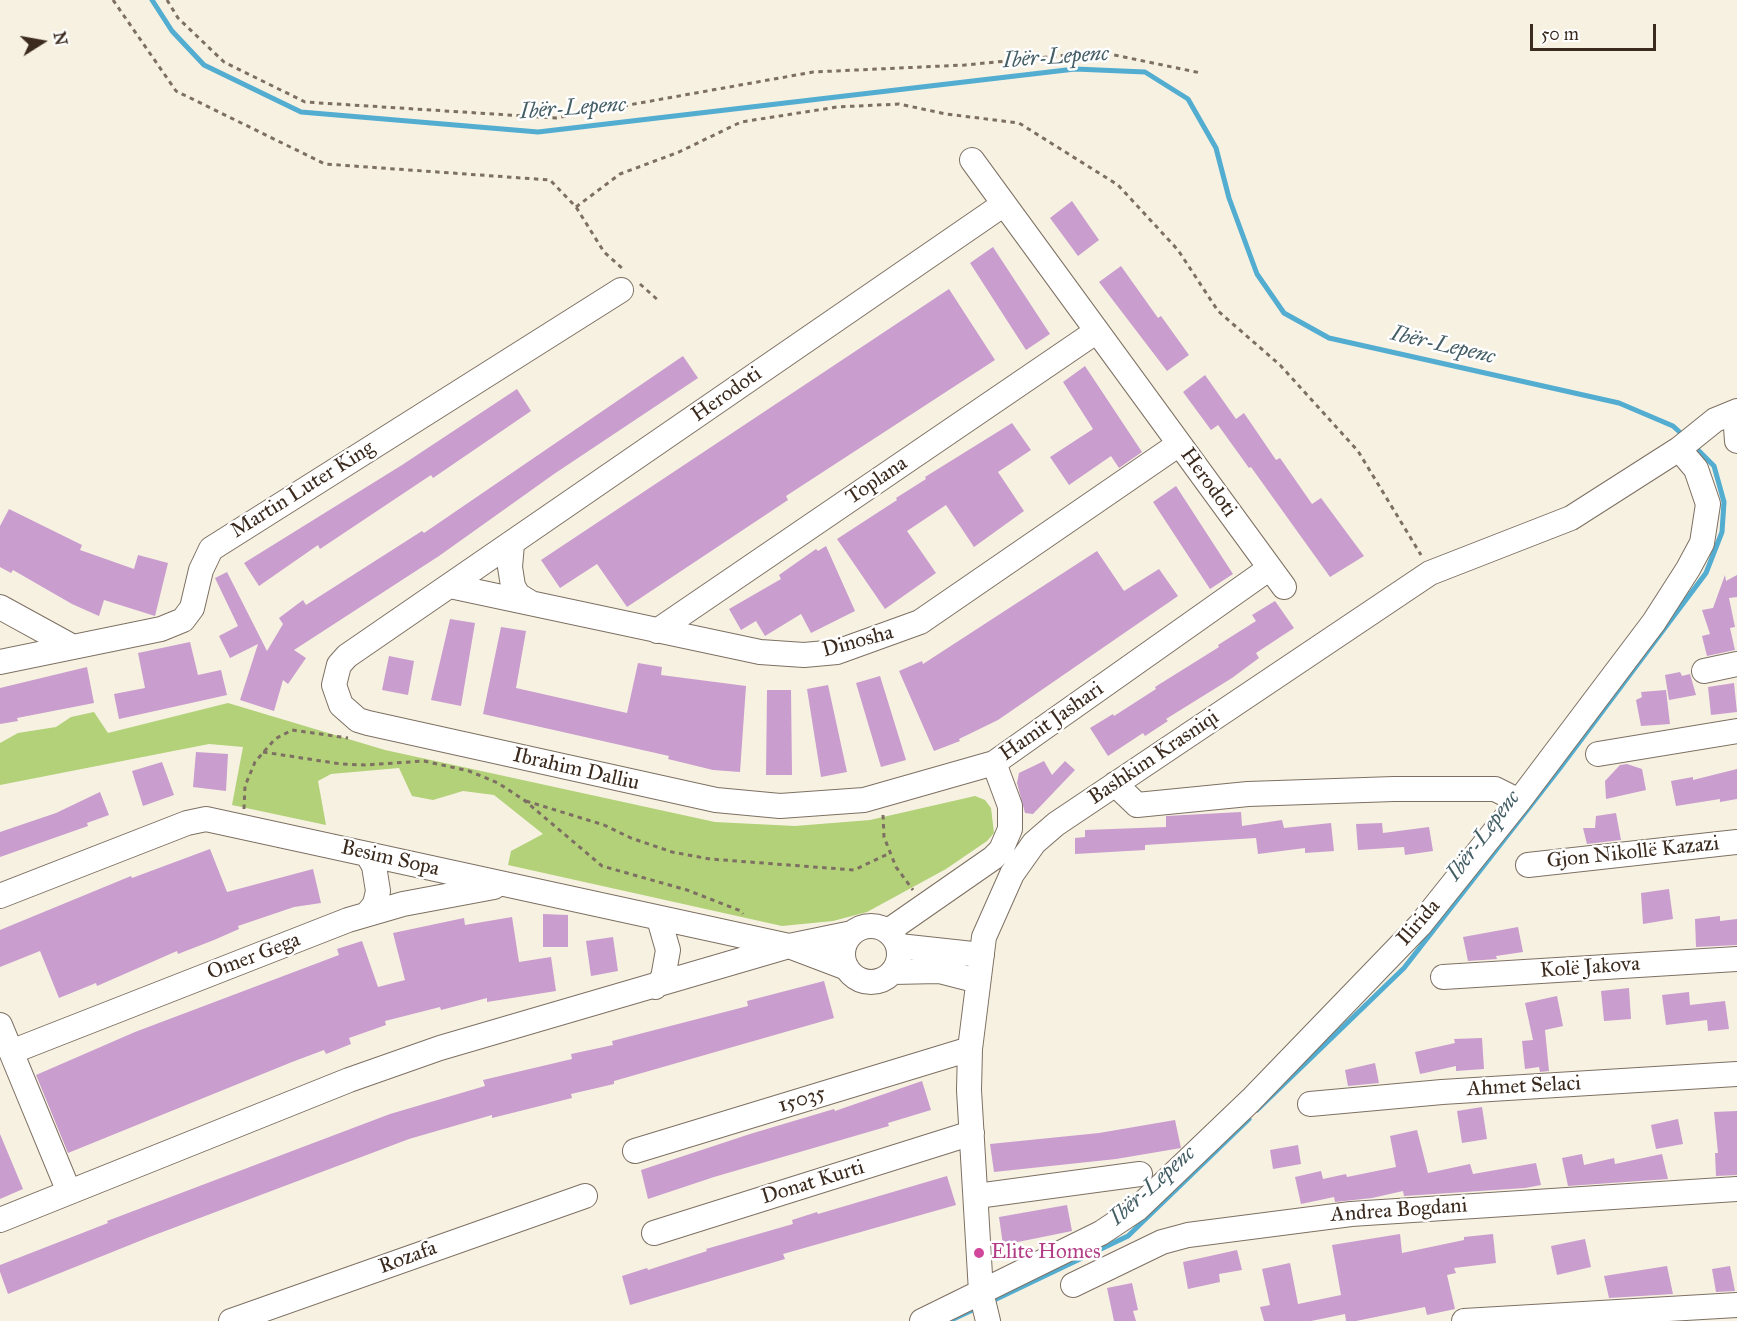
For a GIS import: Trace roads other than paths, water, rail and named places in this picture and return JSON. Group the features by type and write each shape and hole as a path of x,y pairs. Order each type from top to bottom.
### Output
{"street":[{"name":"Herodoti","path":"972,160 1277,578"},
{"name":"Herodoti","path":"450,586 1004,204"},
{"name":"Martin Luter King","path":"0,662 161,629 183,620 192,608 201,570 211,549 628,281"},
{"name":"Toplana","path":"657,631 1097,331"},
{"path":"1679,449 1715,420 1736,412 1737,441"},
{"name":"Dinosha","path":"450,586 760,652 804,655 837,652 872,642 920,622 937,612 1179,444"},
{"name":"Bashkim Krasniqi","path":"988,1320 981,1292 972,1134 970,1049 984,937 1012,874 1034,843 1056,824 1430,573 1571,518 1679,449"},
{"name":"Ilirida","path":"922,1321 1101,1233 1137,1209 1168,1181 1420,925 1519,801 1654,622 1702,543 1708,504 1704,487 1696,469 1679,449"},
{"path":"512,543 510,567 513,586 518,595 531,603"},
{"name":"Hamit Jashari","path":"893,938 923,905 993,858 1007,839 1010,829 1010,806 994,764 1277,578"},
{"name":"Ibrahim Dalliu","path":"450,586 347,656 339,665 334,686 341,705 348,712 368,723 716,800 780,806 864,800 994,764"},
{"path":"0,607 74,647"},
{"path":"1704,671 1737,664"},
{"path":"1598,753 1737,731"},
{"path":"1115,784 1137,805 1248,794 1394,789 1495,789 1519,801"},
{"name":"Besim Sopa","path":"0,896 187,823 206,819 789,946 847,968 852,975 868,982 878,981 893,972 939,971 978,981"},
{"name":"Gjon Nikollë Kazazi","path":"1528,865 1737,842"},
{"path":"367,854 374,866 378,891 375,904 367,914"},
{"name":"Omer Gega","path":"11,1052 367,914 403,904 505,885"},
{"path":"655,987 663,978 668,950 659,919"},
{"name":"Besim Sopa","path":"0,1220 349,1080 429,1052 789,946 852,933 869,925 893,938 982,955"},
{"path":"847,968 843,951 852,933"},
{"path":"893,938 900,956 893,972"},
{"name":"Kolë Jakova","path":"1443,977 1737,959"},
{"path":"0,1025 69,1192"},
{"name":"15035","path":"635,1151 970,1049"},
{"name":"Ahmet Selaci","path":"1310,1104 1442,1092 1737,1074"},
{"name":"Donat Kurti","path":"654,1233 972,1134"},
{"path":"977,1196 1140,1174"},
{"name":"Andrea Bogdani","path":"1073,1285 1162,1242 1188,1235 1351,1214 1737,1189"},
{"name":"Rozafa","path":"231,1321 585,1196"},
{"path":"1464,1321 1737,1305"}],"waterway":[{"name":"Ibër-Lepenc","path":"152,0 172,31 204,65 301,112 538,132 1075,69 1145,72 1188,99 1216,148 1229,198 1257,274 1284,313 1329,338 1619,403 1673,426 1684,436"},
{"name":"Ibër-Lepenc","path":"1257,1110 1404,968 1560,768 1706,573 1722,532 1724,502 1714,466 1693,445"},
{"name":"Ibër-Lepenc","path":"990,1302 1128,1236 1249,1119"},
{"name":"Ibër-Lepenc","path":"949,1321 979,1307"}],"place":[{"name":"Elite Homes","path":"979,1253"}]}
